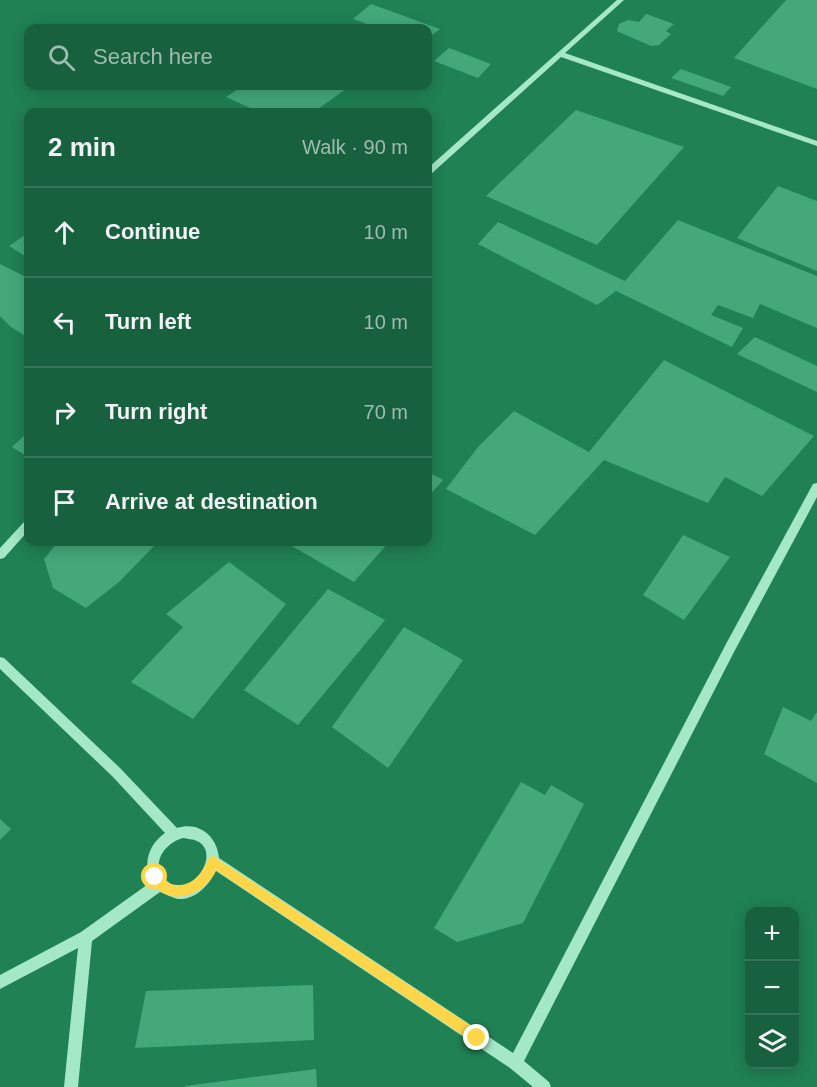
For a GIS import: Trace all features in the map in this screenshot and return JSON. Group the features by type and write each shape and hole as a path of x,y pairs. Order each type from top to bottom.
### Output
{"street":[{"path":"432,168 621,0"},
{"path":"560,54 817,144"},
{"path":"515,1063 729,648 817,486"},
{"path":"0,555 24,529"},
{"path":"0,662 116,772 174,834"},
{"path":"191,832 206,839 211,845 213,862 207,878 192,889 174,891 160,884 153,869 155,852 160,844 174,834 191,832"},
{"path":"213,862 515,1063 544,1087"},
{"path":"0,982 86,937 160,884"},
{"path":"71,1087 86,937"}],"building":[{"path":"786,0 817,0 817,89 734,58"},
{"path":"371,4 426,24 367,24 353,19"},
{"path":"646,14 674,24 666,31 671,34 659,45 651,46 617,31 619,24 628,20 639,22"},
{"path":"432,26 440,29 432,35"},
{"path":"449,48 491,64 478,78 434,61"},
{"path":"681,69 731,87 723,96 671,78"},
{"path":"237,90 344,90 320,108 250,108 226,97"},
{"path":"576,110 684,147 597,245 486,196"},
{"path":"778,186 817,201 817,271 737,238"},
{"path":"678,220 817,276 817,328 760,304 753,318 718,305 711,315 743,328 732,347 616,291 597,305 478,244 498,222 625,281"},
{"path":"24,236 24,255 9,246"},
{"path":"0,264 24,276 24,335 0,316"},
{"path":"755,337 817,366 817,392 737,354"},
{"path":"664,360 814,436 762,496 725,477 708,503 604,460 535,535 446,489 478,447 514,411 589,452"},
{"path":"24,436 24,454 12,447"},
{"path":"432,474 443,480 432,492"},
{"path":"683,535 730,557 684,620 643,595"},
{"path":"55,546 154,546 119,582 86,608 53,588 44,559"},
{"path":"292,546 386,546 354,582"},
{"path":"229,562 286,604 193,719 131,682 183,627 166,614"},
{"path":"328,589 385,620 298,725 244,690"},
{"path":"404,627 463,660 388,768 332,727"},
{"path":"783,707 811,721 817,712 817,783 764,754"},
{"path":"521,782 545,795 551,785 584,804 523,923 457,942 434,928"},
{"path":"0,819 11,829 0,840"},
{"path":"313,985 314,1040 135,1048 146,991"},
{"path":"316,1069 317,1087 185,1087 185,1086"}],"route":[{"path":"155,877 166,889 174,891 192,889 207,878 213,862 477,1038"}]}
